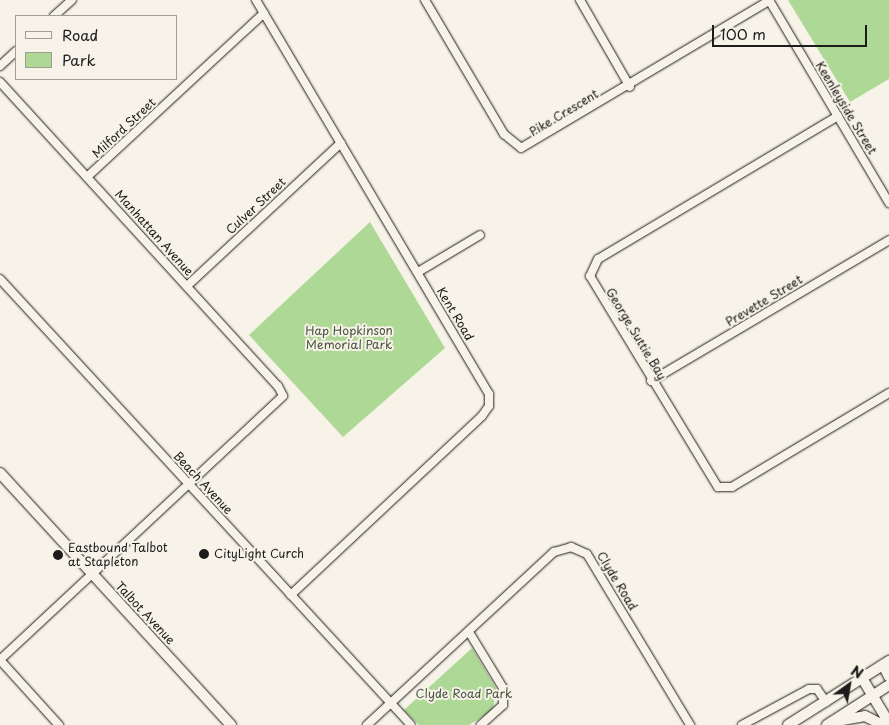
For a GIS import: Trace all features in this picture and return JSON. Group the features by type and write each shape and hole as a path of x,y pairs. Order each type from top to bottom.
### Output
{"street":[{"path":"55,15 72,0"},
{"name":"Kent Road","path":"256,0 486,388 489,406 291,595"},
{"name":"Pike Crescent","path":"425,0 504,134 521,148 630,87 769,1"},
{"path":"580,0 630,87"},
{"name":"Keenleyside Street","path":"769,1 889,202"},
{"name":"Milford Street","path":"87,177 264,14"},
{"path":"0,66 15,52"},
{"name":"Manhattan Avenue","path":"0,82 278,386 280,403 190,486"},
{"name":"George Suttie Bay","path":"838,116 594,262 592,282 711,482 723,488 889,393"},
{"name":"Culver Street","path":"187,286 341,143"},
{"path":"418,272 480,235"},
{"name":"Prevette Street","path":"651,381 889,240"},
{"name":"Beach Avenue","path":"0,278 390,702"},
{"name":"Talbot Avenue","path":"0,473 231,725"},
{"path":"59,725 0,660 190,486"},
{"name":"Clyde Road","path":"366,725 554,552 580,549 587,554 690,725"},
{"path":"469,632 503,688 503,704 480,725"},
{"path":"788,725 886,663 889,677"},
{"path":"862,678 889,723"},
{"path":"828,724 889,685"},
{"path":"742,725 809,689 817,689 826,702"},
{"path":"390,702 411,725"},
{"path":"828,724 865,716 883,725"}],"green space":[{"path":"788,0 889,0 889,79 850,102"},
{"name":"Hap Hopkinson Memorial Park","path":"370,222 445,348 343,437 249,335"},
{"name":"Clyde Road Park","path":"472,648 496,688 493,710 469,725 419,725 404,710"}],"place":[{"name":"CityLight Curch","path":"204,554"},
{"name":"Eastbound Talbot at Stapleton","path":"58,555"}]}
